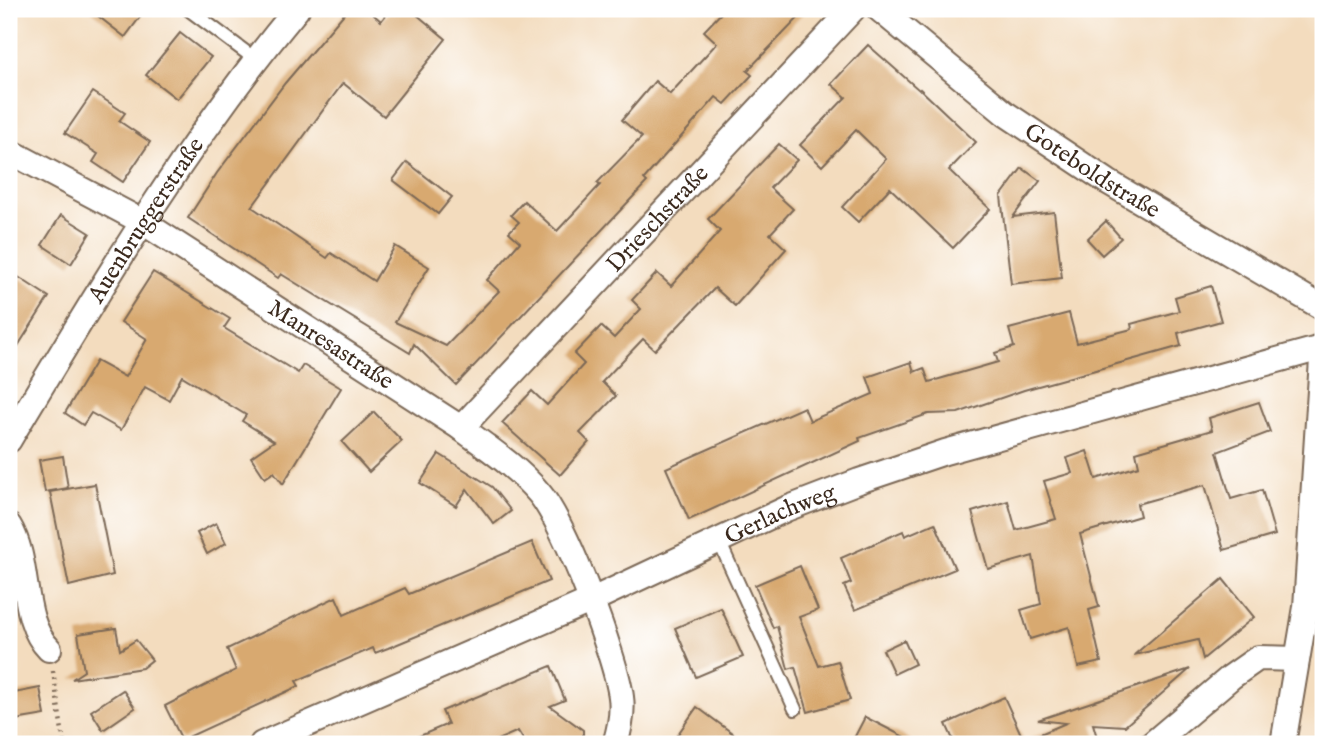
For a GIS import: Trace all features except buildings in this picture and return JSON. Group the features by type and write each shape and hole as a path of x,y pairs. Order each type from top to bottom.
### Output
{"street":[{"name":"Auenbruggerstraße","path":"9,440 141,220 256,59 297,9"},
{"name":"Drieschstraße","path":"461,428 853,9"},
{"name":"Goteboldstraße","path":"878,9 1028,129 1108,182 1323,308"},
{"name":"Manresastraße","path":"9,150 141,220 461,428 510,464 541,495 565,540 615,661 622,700 615,744"},
{"name":"Gerlachweg","path":"262,744 590,601 810,500 945,452 1322,346"},
{"path":"1283,744 1306,607 1322,346"},
{"path":"9,526 18,540 37,637 49,649"},
{"path":"1152,744 1231,677 1258,658 1297,659"}],"lane":[{"path":"188,9 256,59"},
{"path":"719,541 794,709"}],"path":[{"path":"49,649 64,744"}]}
